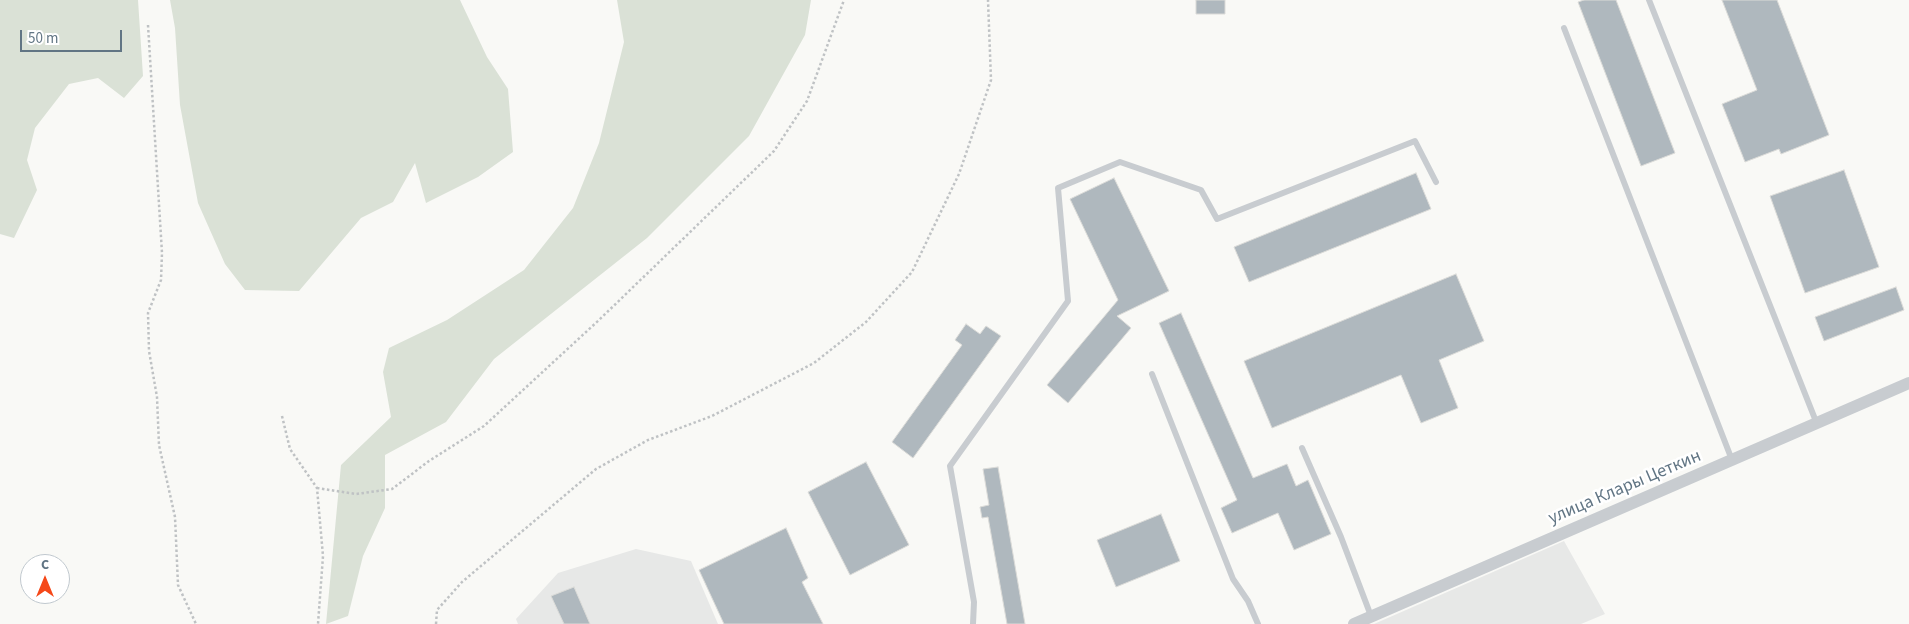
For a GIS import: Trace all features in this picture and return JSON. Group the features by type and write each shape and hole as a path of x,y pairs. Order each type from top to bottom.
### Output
{"street":[{"name":"улица Клары Цеткин","path":"1354,624 1909,383"}],"lane":[{"path":"1649,0 1817,424"},
{"path":"1564,28 1732,461"},
{"path":"973,624 974,602 950,466 1068,301 1058,188 1120,162 1201,190 1218,219 1415,140 1436,182"},
{"path":"1152,374 1233,579 1248,601 1258,624"},
{"path":"1302,448 1341,537 1372,616"}],"path":[{"path":"317,488 356,494 392,490 429,461 484,426 599,320 774,151 807,101 844,0"},
{"path":"436,624 437,610 462,582 596,469 648,440 712,416 814,363 866,322 912,272 958,174 991,80 988,0"},
{"path":"148,25 162,253 161,280 148,313 149,351 157,397 159,445 175,517 178,585 196,624"},
{"path":"282,416 290,449 317,488 322,556 318,624"}],"shaded area":[{"path":"0,0 138,0 143,76 124,98 98,78 69,84 35,128 27,160 37,190 14,238 0,234"},
{"path":"170,0 460,0 487,57 508,89 513,152 478,177 426,203 415,163 393,202 361,218 299,291 245,290 225,264 198,203 180,105 175,28"},
{"path":"617,0 811,0 805,35 749,136 647,238 494,359 446,422 385,455 385,508 363,556 348,616 326,624 341,465 391,417 383,372 389,348 447,320 524,270 573,208 599,143 624,42"},
{"path":"1564,541 1605,614 1581,624 1374,624"},
{"path":"636,549 691,561 718,624 518,624 516,619 558,573"}],"building":[{"path":"1196,0 1225,0 1225,14 1196,14"},
{"path":"1584,0 1616,0 1675,153 1641,166 1578,2"},
{"path":"1722,0 1777,0 1829,135 1781,154 1779,149 1745,162 1722,104 1757,90"},
{"path":"1844,170 1879,267 1805,293 1770,196"},
{"path":"1416,173 1431,209 1249,282 1234,247"},
{"path":"1114,178 1169,291 1117,316 1131,328 1068,403 1047,385 1118,300 1070,199"},
{"path":"1456,274 1484,341 1439,360 1458,408 1421,423 1401,375 1272,428 1244,361"},
{"path":"1896,287 1904,310 1824,341 1815,317"},
{"path":"1181,313 1253,478 1287,464 1296,486 1308,480 1331,534 1294,550 1278,513 1232,533 1221,508 1237,500 1159,323"},
{"path":"966,324 980,334 986,326 1001,336 913,458 892,442 962,345 955,340"},
{"path":"866,462 909,545 850,575 808,492"},
{"path":"998,467 1025,624 1007,624 988,517 982,518 980,507 989,505 983,469"},
{"path":"1161,514 1180,561 1116,587 1097,540"},
{"path":"786,528 808,578 802,582 823,624 724,624 699,570"},
{"path":"574,587 590,624 564,624 551,596"}]}
